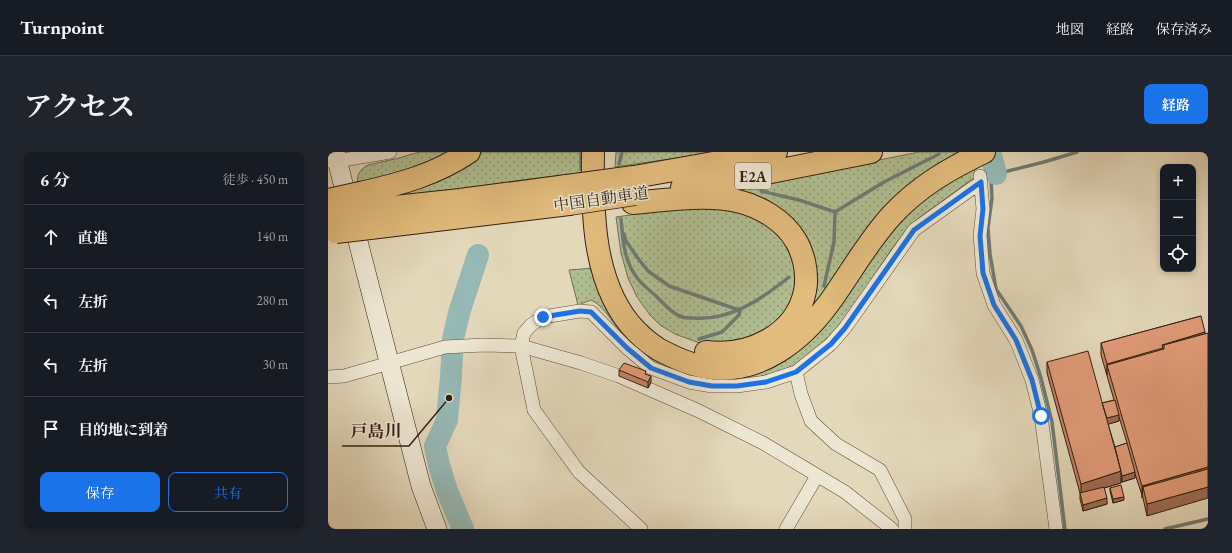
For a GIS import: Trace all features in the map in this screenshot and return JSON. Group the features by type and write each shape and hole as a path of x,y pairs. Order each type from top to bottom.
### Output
{"highway":[{"path":"330,218 366,210 397,184 435,171 456,161 469,152"},
{"path":"593,152 595,224 598,247 609,287 623,314 632,327 654,347 681,360 696,365 712,368 726,368 758,362 785,348 809,328 829,304 877,233 906,201 940,174 984,152"},
{"path":"608,152 607,187 609,226 616,264 626,292 637,311 650,326 660,334 685,347 699,352 713,353 742,350 757,346 774,337 790,323 806,290 806,277 802,254 796,241 778,221 765,212 737,201 700,198 675,199 634,191"},
{"name":"中国自動車道","path":"634,191 776,152"},
{"name":"中国自動車道","path":"366,210 406,225 568,200 634,191 721,182 871,152"},
{"name":"中国自動車道","path":"330,218 366,210 460,200 568,200"}],"street":[{"path":"390,152 333,158 421,486 437,529"},
{"path":"641,529 579,472 534,410 521,346 524,333 531,325 543,317 580,311 591,312 627,348 651,368 689,382 712,386 737,386 766,382 796,372 831,344 845,328 914,230 981,179 983,209 980,236 983,273 994,305 1016,340 1032,380 1041,416 1056,529"},
{"path":"328,377 344,376 446,347 484,345 521,346 581,363 612,374 692,408 763,443 845,492 892,529"},
{"path":"796,372 801,394 811,421 836,444 880,470 905,519 905,529"},
{"path":"786,529 817,476"}],"green space":[{"path":"419,152 455,152 447,157 358,186 357,179 359,174 362,169 368,165"},
{"path":"482,152 586,152 586,172 396,197 380,196 463,165"},
{"path":"616,152 717,152 615,167"},
{"path":"919,152 967,152 805,321 809,251 715,191 844,167"},
{"path":"973,164 975,172 974,178 923,215 907,230 890,251 854,305 827,339 811,353 788,369 761,377 721,379 692,376 657,364 638,350 602,308 595,302 591,300 578,305 569,270 594,268 635,341 752,371 896,220"},
{"path":"691,206 740,211 778,231 792,249 798,281 785,314 755,339 705,345 675,334 660,325 650,315 637,297 628,278 621,253 616,217"}],"building":[{"path":"1201,316 1205,332 1162,345 1163,348 1107,364 1101,343"},
{"path":"1208,333 1208,467 1142,486 1107,365 1164,349 1164,345"},
{"path":"1088,351 1121,471 1081,484 1047,362"},
{"path":"624,363 646,371 645,374 651,376 648,382 619,370"},
{"path":"1115,400 1119,415 1107,418 1102,403"},
{"path":"1127,443 1135,472 1122,476 1115,447"},
{"path":"1208,469 1208,487 1147,504 1143,487"},
{"path":"1121,485 1124,497 1113,499 1110,488"},
{"path":"1104,487 1107,498 1083,505 1080,493"}],"waterway":[{"path":"581,152 581,169"},
{"path":"619,164 622,152"},
{"path":"990,152 996,174"},
{"path":"1065,529 1052,422 1041,378 1032,350 1021,326 996,289 990,254 988,228 992,198 991,180 996,174 1077,152"},
{"path":"761,191 799,200 835,212 884,182 939,154"},
{"path":"824,286 834,242 835,212"},
{"path":"621,219 625,251 633,272 638,279 668,308 682,317 707,318 733,312 757,300 789,277"},
{"path":"624,234 626,241 648,271 669,286 739,310"},
{"path":"463,529 447,491 435,446 447,420 453,339 459,313 478,255"},
{"path":"699,339 722,332 739,315 740,311"},
{"path":"1165,529 1208,519"}],"place":[{"name":"戸島川","path":"449,398"}],"route":[{"path":"543,317 580,311 591,312 627,348 651,368 689,382 712,386 737,386 766,382 796,372 831,344 845,328 914,230 981,182 983,209 980,236 983,273 994,305 1016,340 1032,380 1041,416"}]}
